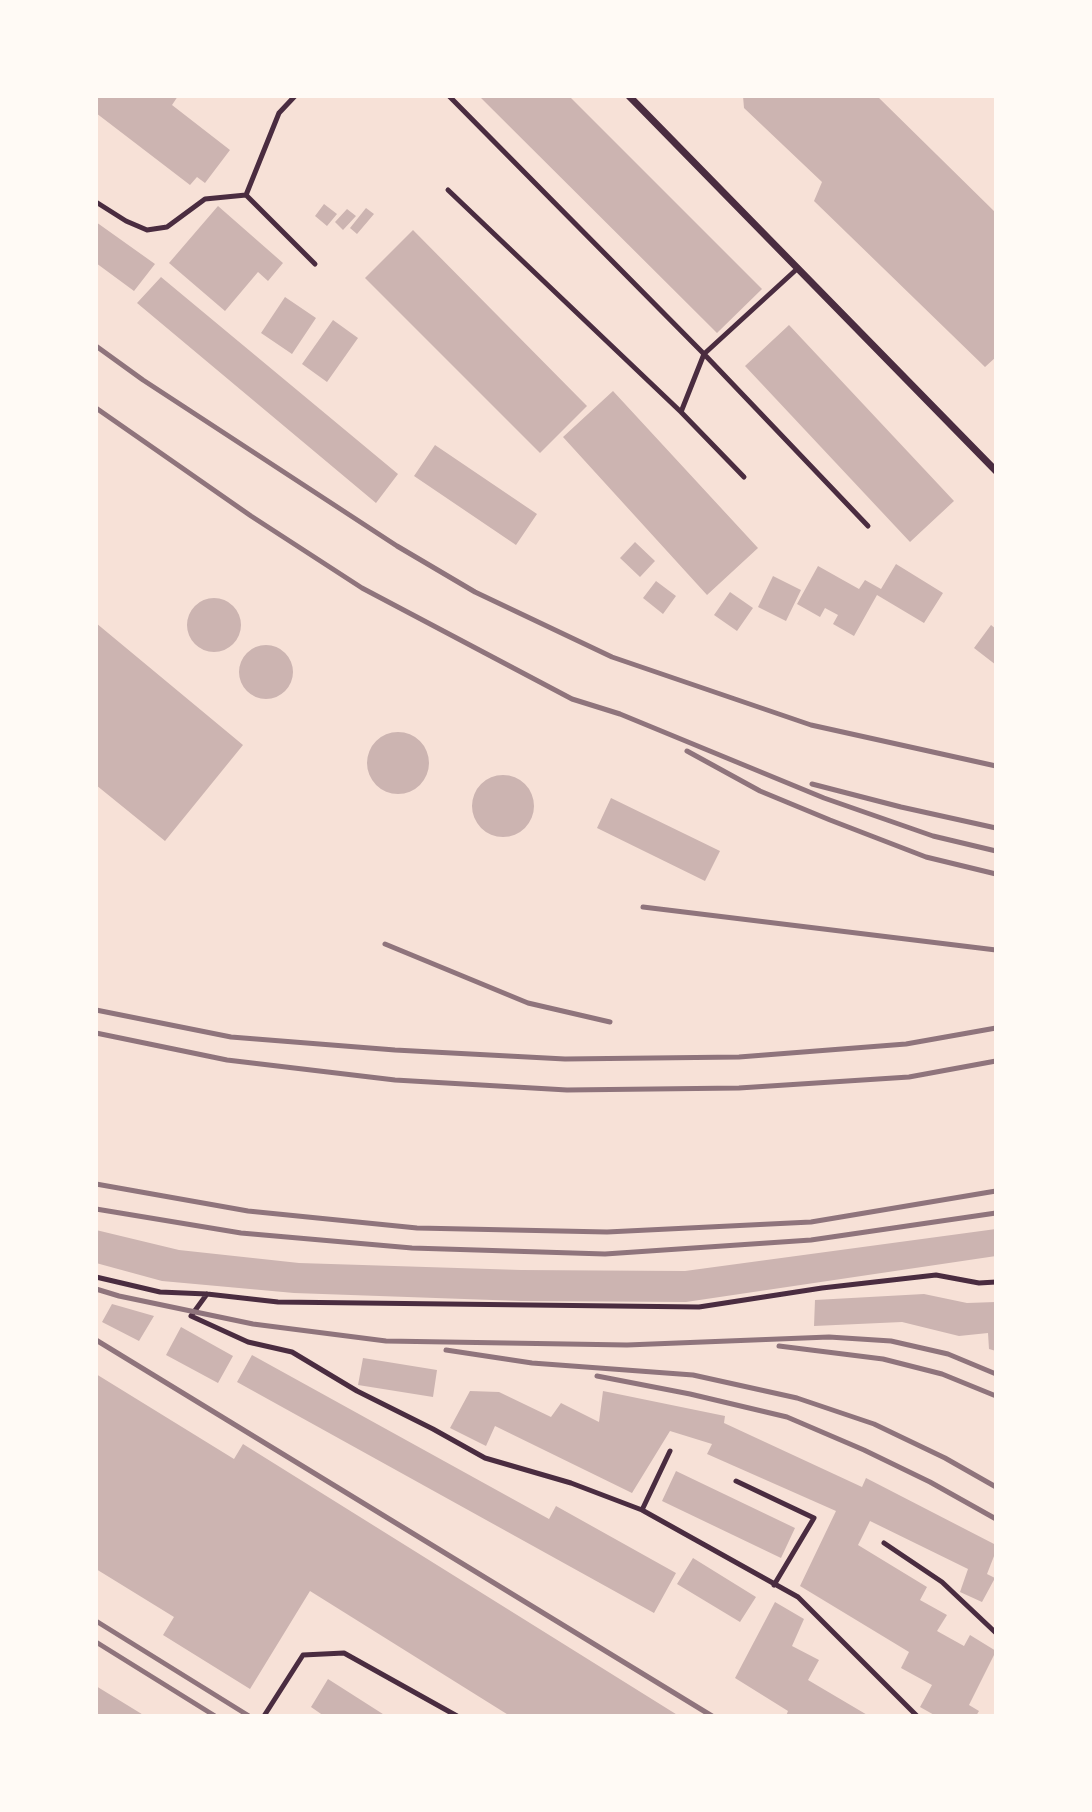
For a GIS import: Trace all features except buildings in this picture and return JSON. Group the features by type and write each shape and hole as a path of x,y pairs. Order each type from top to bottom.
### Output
{"street":[{"path":"629,96 996,471"}],"lane":[{"path":"246,195 279,113 295,96"},
{"path":"449,96 704,354 868,526"},
{"path":"448,190 681,412 744,477"},
{"path":"96,202 125,221 147,230 167,227 205,199 246,195"},
{"path":"246,195 315,264"},
{"path":"681,412 704,354 798,268"},
{"path":"96,1277 160,1292 278,1302 699,1307 822,1288 936,1275 978,1283 996,1282"},
{"path":"207,1294 191,1316 248,1342 292,1352 357,1391 485,1458 570,1483 642,1510 798,1597 917,1716"},
{"path":"642,1510 670,1451"},
{"path":"736,1481 814,1518 774,1585"},
{"path":"884,1543 942,1582 996,1633"},
{"path":"264,1716 303,1655 344,1653 457,1716"}],"railway":[{"path":"96,346 143,380 397,546 475,592 612,657 811,725 996,766"},
{"path":"96,408 251,516 362,588 572,699 620,714 824,798 933,836 996,851"},
{"path":"687,751 760,791 830,820 926,857 996,874"},
{"path":"812,784 996,828"},
{"path":"643,907 996,950"},
{"path":"385,944 528,1003 610,1022"},
{"path":"96,1010 231,1037 395,1050 565,1059 739,1057 906,1044 996,1028"},
{"path":"96,1033 227,1060 395,1080 567,1090 739,1088 909,1077 996,1061"},
{"path":"96,1184 248,1211 417,1228 607,1232 811,1222 996,1191"},
{"path":"96,1209 241,1233 412,1248 605,1254 811,1240 996,1213"},
{"path":"96,1289 253,1324 386,1341 627,1345 829,1337 891,1341 948,1354 996,1374"},
{"path":"96,1340 712,1716"},
{"path":"779,1346 883,1359 942,1374 996,1396"},
{"path":"446,1350 532,1363 693,1375 797,1398 874,1424 945,1458 996,1487"},
{"path":"597,1376 787,1417 930,1482 996,1519"},
{"path":"96,1621 249,1716"},
{"path":"96,1642 215,1716"}]}
